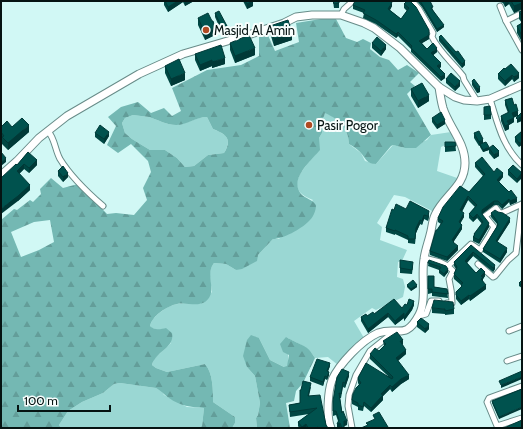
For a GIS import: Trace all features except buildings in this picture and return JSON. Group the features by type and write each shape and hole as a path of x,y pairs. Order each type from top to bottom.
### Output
{"main road":[{"path":"1,175 48,131 76,110 150,68 183,54 248,36 296,17 312,14 341,15 364,23 400,48 439,87 455,97 464,100 477,101 490,99 522,85"},
{"path":"331,428 329,424 328,408 329,394 331,382 336,373 367,339 378,333 387,331 400,332 409,329 419,316 423,307 424,258 435,214 462,180 464,172 464,155 461,144 442,107 439,87"}],"street":[{"path":"343,1 348,6"},
{"path":"341,15 344,9 353,1"},
{"path":"412,1 433,32 432,37 435,43 463,76 477,101"},
{"path":"500,6 506,21 522,50"},
{"path":"506,21 522,13"},
{"path":"490,99 507,148 514,158 522,164"},
{"path":"48,131 61,160 80,183 103,206"},
{"path":"448,266 471,244 480,250 494,227 485,216 496,208 502,212 522,204 516,253 493,277 478,264"},
{"path":"419,316 426,314 432,301 434,300 452,303 450,290 451,286 448,279 453,271 448,266 440,262 424,258"},
{"path":"509,331 522,326"},
{"path":"352,428 348,406 349,395 356,375 370,351 395,331"},
{"path":"507,360 522,356"},
{"path":"522,386 487,400 495,427 522,418"}],"shaded area":[{"path":"325,112 339,121 347,133 349,144 361,153 365,161 376,164 393,145 405,148 427,140 431,135 451,132 454,141 441,147 437,171 460,179 434,212 405,197 394,195 377,223 382,227 380,240 407,250 402,261 398,262 397,277 403,279 405,287 403,297 376,310 372,308 354,321 364,338 338,365 328,357 315,358 306,348 288,338 288,364 287,367 284,367 270,360 259,338 247,367 255,376 260,403 256,418 257,428 232,428 235,423 235,417 213,402 213,387 210,372 205,364 167,372 152,365 154,359 171,343 158,330 150,326 151,322 157,315 170,306 181,304 200,304 212,292 210,273 214,263 226,264 236,270 258,255 273,239 279,239 313,200 303,195 298,190 297,183 303,170 319,150 319,138 322,133 322,122"},
{"path":"133,115 149,117 173,125 207,117 213,129 225,135 227,138 227,148 224,153 208,155 194,166 185,167 177,158 165,150 150,150 125,133 122,123 125,118"},
{"path":"120,383 156,388 161,390 164,395 187,407 204,408 202,426 200,428 61,428 59,425 68,411 82,402 103,393 114,384"}],"green space":[{"path":"327,18 336,19 346,38 357,42 363,39 371,43 370,49 380,57 389,60 398,70 407,65 419,73 410,82 415,86 407,94 431,135 416,148 391,146 376,164 373,164 368,162 359,151 349,144 347,133 339,121 325,113 322,122 322,133 319,138 320,150 306,165 299,177 298,182 298,188 301,194 313,201 316,205 315,212 311,218 305,225 292,233 277,239 273,239 258,255 257,261 242,269 236,270 226,264 214,263 210,273 211,293 205,302 199,304 173,305 160,312 151,322 150,326 152,328 166,328 172,333 171,342 157,356 152,365 167,372 205,364 210,372 213,387 213,402 235,417 235,423 232,428 200,428 202,426 204,408 190,407 177,403 156,388 120,383 114,384 103,393 82,402 68,411 59,425 61,428 1,428 1,220 14,209 17,210 30,200 33,202 41,194 40,189 51,178 63,188 78,184 107,214 116,213 134,215 147,200 143,188 151,172 148,161 131,144 118,153 107,145 116,126 108,117 121,107 138,102 151,113 164,108 172,116 181,111 172,88 207,70 241,65 259,56 259,37 267,33 275,51 299,42 296,23","holes":["133,115 149,117 173,125 184,124 199,118 207,117 213,129 225,135 227,138 227,148 224,153 208,155 194,166 185,167 177,158 165,150 150,150 125,133 122,123 125,118","50,220 54,242 21,257 11,232 34,222"]},
{"path":"251,335 259,338 270,360 284,367 287,366 289,355 283,352 280,344 286,337 307,348 315,358 303,383 296,391 294,401 286,403 290,428 257,428 256,418 260,403 255,376 247,367 243,356 247,340"}],"place":[{"name":"Masjid Al Amin","path":"206,30"},
{"name":"Pasir Pogor","path":"309,125"}]}
